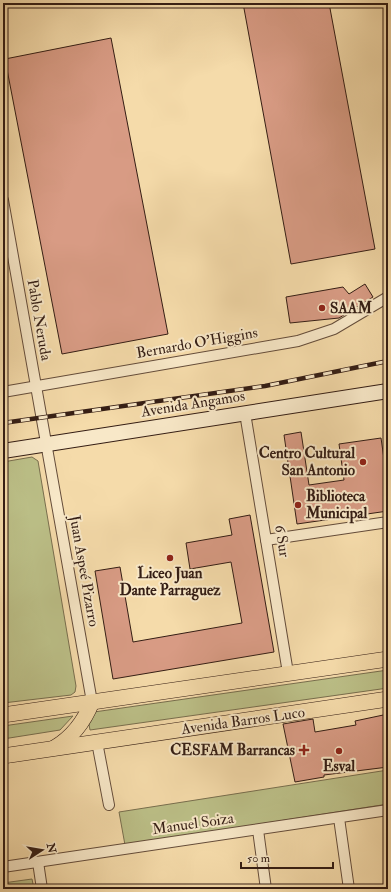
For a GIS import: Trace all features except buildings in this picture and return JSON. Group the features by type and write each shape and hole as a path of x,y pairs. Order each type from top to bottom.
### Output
{"main road":[{"path":"3,715 388,659"},
{"name":"Avenida Barros Luco","path":"3,756 388,699"},
{"path":"52,749 74,732 85,718 92,702"}],"street":[{"name":"Pablo Neruda","path":"3,200 46,445"},
{"name":"Bernardo O'Higgins","path":"3,392 298,341 334,329 388,298"},
{"name":"Avenida Angamos","path":"3,451 388,391"},
{"name":"6 Sur","path":"245,413 288,674"},
{"name":"Juan Aspeé Pizarro","path":"46,445 92,702"},
{"path":"266,540 388,522"},
{"path":"97,742 108,806"},
{"name":"Manuel Soiza","path":"3,868 388,810"},
{"path":"338,818 349,889"},
{"path":"258,830 266,889"},
{"path":"38,862 42,889"}],"green space":[{"path":"32,457 38,461 76,686 75,692 71,695 3,703 3,462"},
{"path":"388,670 388,688 90,730 87,713"},
{"path":"73,716 60,730 3,739 3,726"},
{"path":"388,770 388,804 125,845 119,812"},
{"path":"32,879 34,889 3,889 3,883"}],"railway":[{"path":"3,423 265,386 388,361"}],"place":[{"name":"SAAM","path":"322,308"},
{"name":"Centro Cultural San Antonio","path":"363,462"},
{"name":"Biblioteca Municipal","path":"298,505"},
{"name":"Liceo Juan Dante Parraguez","path":"170,558"},
{"name":"CESFAM Barrancas","path":"304,750"},
{"name":"Esval","path":"339,751"}]}
